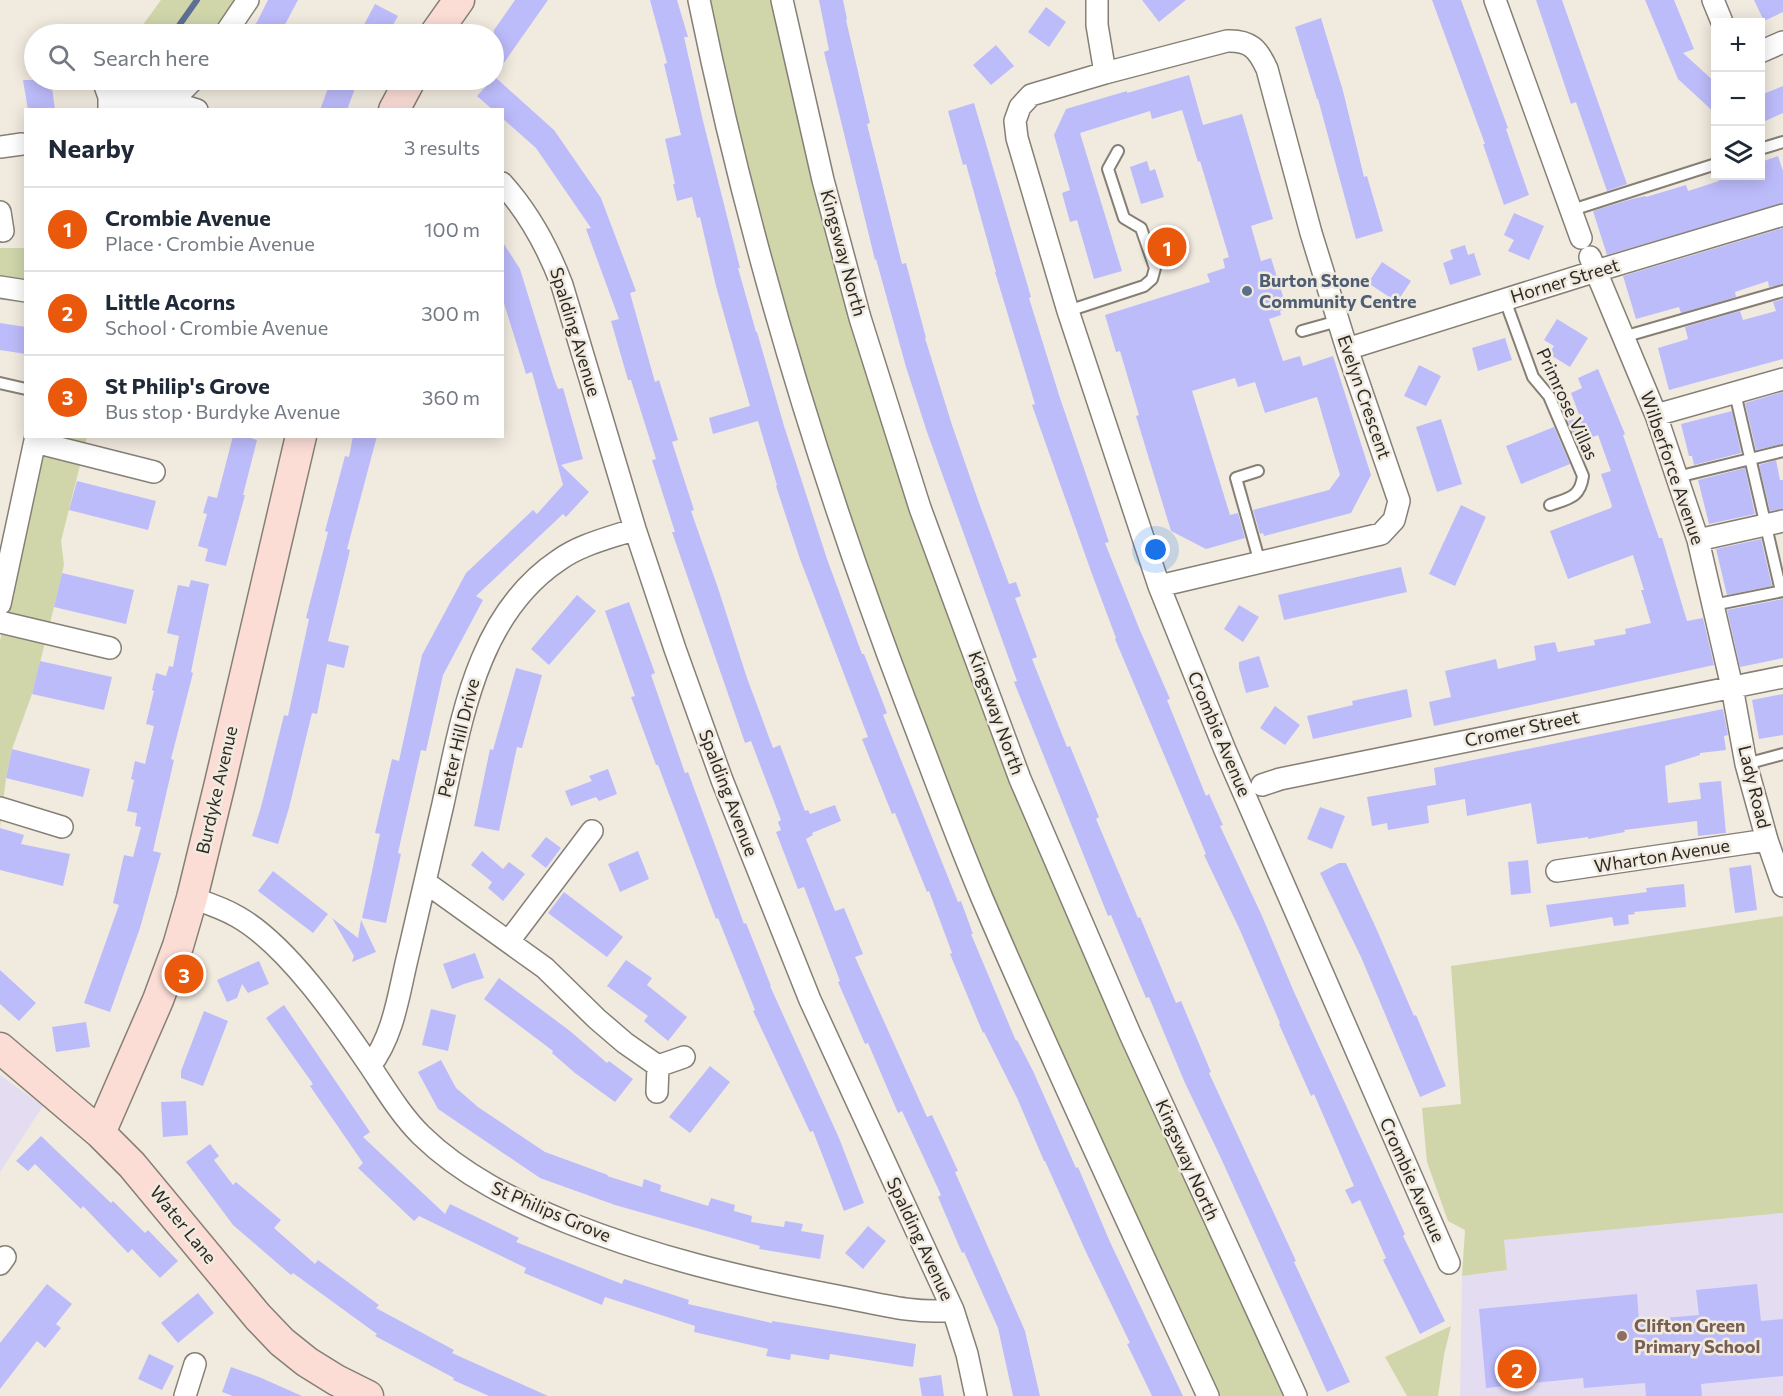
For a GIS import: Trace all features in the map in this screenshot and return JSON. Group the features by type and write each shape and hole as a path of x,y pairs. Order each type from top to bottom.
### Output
{"street":[{"path":"232,24 248,0"},
{"path":"442,24 459,0"},
{"path":"699,0 770,295 798,392 873,617 981,895 1061,1078 1208,1396"},
{"name":"Kingsway North","path":"782,0 823,180 860,318 928,530 1024,789 1130,1034 1296,1396"},
{"path":"1097,0 1097,25 1105,74"},
{"name":"Wilberforce Avenue","path":"1495,0 1589,255 1656,415 1698,540 1732,687"},
{"path":"1713,0 1720,18"},
{"name":"Evelyn Crescent","path":"1105,74 1227,41 1241,41 1261,56 1267,69 1311,233 1338,321 1399,501 1394,520 1381,534 1159,586"},
{"path":"1765,50 1783,42"},
{"name":"Crombie Avenue","path":"1105,74 1031,95 1020,107 1015,121 1017,138 1068,311 1159,586 1225,750 1449,1263"},
{"path":"107,95 160,100 174,97 183,90"},
{"path":"174,97 184,106 190,108"},
{"path":"0,147 22,144"},
{"name":"Spalding Avenue","path":"504,185 533,224 551,256 562,285 635,529 718,770 810,1000 953,1310 967,1354 976,1396"},
{"name":"Horner Street","path":"1347,349 1505,300 1589,255 1607,268 1783,215"},
{"path":"0,287 24,291"},
{"path":"1656,415 1783,379"},
{"name":"Burdyke Avenue","path":"100,1133 158,1000 178,946 192,898 301,438"},
{"path":"0,604 36,439 154,471"},
{"path":"1698,540 1774,523"},
{"name":"Peter Hill Drive","path":"370,1066 379,1055 389,1031 464,708 476,671 495,631 523,592 538,576 560,559 582,548 635,529"},
{"path":"0,622 111,648"},
{"name":"Cromer Street","path":"1262,785 1280,779 1783,677"},
{"name":"Lady Road","path":"1732,687 1746,764 1767,840 1783,886"},
{"path":"0,808 62,827"},
{"path":"509,941 592,831"},
{"name":"Wharton Avenue","path":"1557,872 1767,840"},
{"path":"425,882 545,968 575,999 625,1043 658,1066"},
{"name":"St Philips Grove","path":"192,898 214,905 238,917 256,929 280,952 331,1011 394,1103 420,1134 485,1184 531,1208 658,1255 766,1283 920,1311 953,1310"},
{"name":"Water Lane","path":"0,1048 100,1133 146,1180 252,1310 282,1342 307,1362 368,1396"},
{"path":"658,1066 684,1057"},
{"path":"657,1092 658,1066"},
{"path":"185,1396 195,1364"}],"lane":[{"path":"1765,148 1783,142"},
{"path":"1068,311 1144,286 1152,279 1155,268 1141,228 1124,218 1108,169 1118,151"},
{"path":"1572,210 1711,166"},
{"path":"1623,338 1783,291"},
{"name":"Primrose Villas","path":"1505,300 1533,376 1549,396 1583,476 1582,487 1575,495 1550,505"},
{"path":"1302,331 1338,321"},
{"path":"0,383 24,389"},
{"path":"1713,605 1782,591 1774,523 1750,459 1735,393"},
{"path":"1677,477 1783,451"},
{"path":"1258,471 1236,478 1260,563"},
{"path":"1746,764 1783,754"}],"shaded area":[{"path":"0,1075 43,1106 0,1172"},
{"name":"Clifton Green Primary School","path":"1783,1213 1783,1396 1460,1396 1462,1276 1507,1270 1504,1240"}],"green space":[{"path":"161,0 233,0 235,4 220,24 144,24"},
{"path":"708,0 773,0 851,321 900,482 1008,779 1285,1396 1215,1396 989,895 875,603 763,244"},
{"path":"0,248 24,248 24,284 0,280"},
{"path":"48,438 87,438 61,541 64,565 54,607 32,694 12,749 0,828 0,641 19,549"},
{"path":"1783,916 1783,1213 1504,1240 1507,1270 1462,1276 1465,1230 1448,1221 1427,1162 1422,1108 1461,1104 1451,966"},
{"path":"1451,1326 1438,1396 1407,1396 1385,1357"}],"building":[{"path":"268,0 298,0 285,24 255,24"},
{"path":"515,0 548,0 504,63 504,24 498,24"},
{"path":"650,0 677,0 688,37 684,37 703,121 740,268 738,268 756,332 827,559 862,654 864,654 887,713 883,715 958,902 961,901 973,934 971,934 1016,1041 1033,1071 1183,1396 1152,1396 1127,1344 1130,1343 1044,1161 1018,1100 983,1033 950,954 952,953 929,891 927,892 895,813 892,814 862,739 868,737 800,559 758,421 713,434 709,418 750,406 716,286 700,217 697,218 692,197 677,201 665,139 681,135 664,64 667,63"},
{"path":"819,0 843,0 870,123 867,124 902,264 906,263 925,338 979,503 1009,584 1016,582 1021,596 1015,598 1037,657 1032,659 1067,747 1070,746 1099,817 1096,819 1138,918 1140,917 1176,1003 1181,1001 1211,1072 1209,1073 1350,1382 1327,1392 1185,1083 1149,997 1146,998 1111,915 1108,916 1014,682 1017,681 927,432 875,260 824,52 829,50"},
{"path":"1142,0 1186,0 1159,22"},
{"path":"1432,0 1461,0 1508,128 1506,129 1529,195 1504,205 1483,144 1485,144"},
{"path":"1536,0 1562,0 1627,184 1607,191 1576,102 1571,104"},
{"path":"1645,0 1674,0 1694,49 1683,53 1711,78 1711,109 1678,79"},
{"path":"1754,0 1783,0 1783,12 1765,21"},
{"path":"375,4 398,16 394,24 364,24"},
{"path":"1046,7 1066,22 1049,47 1028,32"},
{"path":"1321,18 1343,91 1364,177 1367,176 1383,231 1356,239 1318,99 1295,27"},
{"path":"996,45 1014,66 991,85 973,65"},
{"path":"1189,75 1203,125 1242,114 1273,219 1251,226 1261,261 1271,258 1287,309 1280,311 1281,315 1269,319 1283,361 1300,356 1303,366 1333,356 1371,475 1351,513 1264,536 1263,533 1260,534 1253,510 1329,490 1340,475 1317,397 1265,413 1255,382 1238,387 1235,378 1192,391 1230,515 1238,513 1245,538 1206,549 1171,531 1136,416 1139,415 1120,351 1116,352 1105,315 1210,282 1207,274 1225,268 1223,259 1229,257 1182,110 1152,119 1150,111 1080,133 1122,271 1094,279 1077,220 1070,222 1062,193 1070,190 1054,135 1066,109"},
{"path":"504,85 554,130 601,198 636,291 630,293 655,382 659,380 678,440 672,442 694,510 691,511 747,678 773,748 780,745 805,811 808,810 810,814 835,805 841,821 812,833 813,835 806,839 835,911 844,908 863,954 855,957 927,1117 932,1115 958,1171 955,1172 1025,1331 1040,1396 1013,1396 998,1328 964,1252 962,1253 938,1197 941,1195 902,1111 898,1113 868,1043 865,1044 838,982 840,981 804,887 798,889 776,832 781,830 778,822 781,820 751,741 745,743 672,532 675,532 652,460 656,459 631,380 628,380 611,321 619,319 586,229 591,228 536,148 504,120 504,108 491,108 477,96 483,90 504,90"},
{"path":"1783,86 1783,113 1765,121 1765,93"},
{"path":"25,90 52,90 55,108 28,108"},
{"path":"327,90 354,90 348,108 321,108"},
{"path":"974,103 1031,297 1029,298 1109,542 1105,543 1170,699 1167,700 1206,796 1209,794 1223,825 1220,826 1405,1234 1403,1236 1445,1321 1420,1334 1383,1260 1386,1258 1360,1200 1352,1204 1345,1190 1354,1186 1314,1094 1311,1096 1239,928 1204,855 1206,854 1115,639 1032,405 1035,404 995,272 966,164 963,165 948,111"},
{"path":"1778,156 1783,171 1783,203 1607,255 1593,211 1686,185 1688,191 1719,180 1765,180 1765,161"},
{"path":"1147,161 1150,171 1155,169 1164,197 1141,204 1130,167"},
{"path":"1514,213 1544,226 1529,260 1508,251 1514,240 1504,235"},
{"path":"1783,228 1783,284 1769,287 1768,281 1735,292 1736,297 1681,313 1679,307 1636,319 1623,276"},
{"path":"504,244 520,269 554,379 558,389 563,388 583,459 561,465 589,492 566,517 563,514 476,596 483,600 443,675 426,751 421,750 398,853 401,854 386,923 362,918 380,834 375,833 392,759 399,761 422,655 466,573 533,510 537,514 563,485 532,372 526,374 504,303"},
{"path":"1465,245 1468,255 1474,253 1481,275 1450,285 1443,263 1453,259 1450,250"},
{"path":"1382,262 1411,281 1397,302 1368,283"},
{"path":"1783,299 1783,359 1669,390 1658,348 1688,339 1685,327 1740,311 1743,320 1776,311 1773,302"},
{"path":"1557,319 1588,338 1570,367 1549,354 1554,346 1544,340"},
{"path":"0,323 24,327 24,354 0,350"},
{"path":"1505,338 1512,360 1478,371 1472,348"},
{"path":"1419,365 1441,376 1426,406 1404,396"},
{"path":"1598,369 1625,434 1623,435 1659,538 1662,538 1687,621 1703,618 1714,665 1434,726 1429,702 1451,697 1445,671 1496,659 1498,669 1536,660 1534,646 1555,642 1558,652 1595,645 1594,640 1626,634 1625,629 1651,623 1633,555 1568,579 1550,531 1612,506 1601,474 1611,471 1598,435 1577,443 1568,421 1580,417 1571,393 1582,388 1578,378"},
{"path":"1783,392 1783,444 1756,450 1745,403"},
{"path":"1732,411 1741,453 1694,465 1692,456 1689,456 1681,424"},
{"path":"1441,419 1462,484 1437,492 1416,427"},
{"path":"1554,427 1570,464 1521,484 1506,446"},
{"path":"232,438 257,440 226,566 205,561 208,549 198,546 207,514 203,513 208,496 217,498"},
{"path":"353,438 376,438 347,549 350,550 328,641 349,646 344,668 327,664 317,714 312,713 278,844 252,836 284,715 288,716 309,619 306,618 328,532 325,531 345,456 349,457"},
{"path":"1776,460 1780,480 1783,480 1783,509 1770,511 1759,465"},
{"path":"1745,468 1755,514 1709,524 1698,480"},
{"path":"77,481 156,501 148,530 69,510"},
{"path":"1461,505 1486,517 1455,586 1429,574"},
{"path":"1761,539 1772,586 1727,595 1716,549"},
{"path":"1401,567 1407,592 1284,620 1278,595"},
{"path":"62,573 134,590 126,624 54,607"},
{"path":"191,580 209,584 191,672 193,673 171,759 174,760 153,851 161,853 140,928 110,1012 84,1003 119,905 113,903 124,855 133,857 141,827 135,826 137,813 127,811 134,780 131,779 135,761 145,764 154,726 146,724 156,673 166,676 169,666 173,667 179,636 167,633 178,585 189,587"},
{"path":"577,595 596,611 549,665 531,649"},
{"path":"1783,599 1783,658 1740,667 1727,610"},
{"path":"629,602 655,673 651,675 685,773 688,772 744,924 746,923 770,986 839,1138 864,1203 844,1211 813,1131 810,1132 753,1011 755,1010 718,918 716,919 631,697 635,696 605,611"},
{"path":"1239,605 1259,617 1243,642 1224,629"},
{"path":"1259,656 1269,687 1246,693 1239,662"},
{"path":"40,661 112,677 104,710 32,694"},
{"path":"516,668 542,675 522,748 517,747 499,831 474,826 490,749 493,750"},
{"path":"1407,689 1412,717 1313,739 1307,716 1353,705 1352,701"},
{"path":"1783,694 1783,735 1759,739 1752,700"},
{"path":"1275,706 1300,725 1285,745 1260,728"},
{"path":"1723,709 1728,735 1724,736 1726,750 1700,753 1700,755 1665,766 1668,803 1701,799 1699,783 1721,781 1726,833 1698,836 1697,821 1624,830 1625,832 1588,839 1588,837 1537,844 1531,803 1467,816 1465,799 1427,806 1429,823 1388,830 1387,823 1372,826 1367,797 1436,785 1434,768"},
{"path":"12,749 90,769 83,797 6,778"},
{"path":"608,769 617,794 599,801 596,797 571,806 565,791 592,781 589,776"},
{"path":"1320,807 1345,816 1332,849 1307,839"},
{"path":"0,828 24,835 21,844 70,854 63,886 0,870"},
{"path":"546,837 561,848 546,868 531,856"},
{"path":"482,851 503,869 509,862 525,874 503,901 488,888 492,882 471,865"},
{"path":"638,851 649,879 620,892 608,864"},
{"path":"1528,860 1531,893 1511,895 1508,862"},
{"path":"1339,863 1346,863 1446,1086 1420,1097 1361,957 1320,873"},
{"path":"1751,865 1757,910 1735,913 1729,868"},
{"path":"273,871 328,914 313,933 258,891"},
{"path":"1684,884 1686,907 1634,912 1635,914 1628,915 1629,924 1614,926 1612,917 1550,927 1546,905 1647,892 1646,888"},
{"path":"564,892 623,937 607,957 548,913"},
{"path":"332,918 358,938 361,920 376,952 352,962 354,956"},
{"path":"475,953 484,978 452,989 443,964"},
{"path":"626,960 652,978 647,985 687,1017 668,1041 644,1021 648,1016 607,986"},
{"path":"259,961 269,984 248,993 242,984 237,998 227,1002 217,980"},
{"path":"0,970 36,1003 19,1021 0,1004"},
{"path":"499,978 570,1031 607,1063 609,1061 633,1079 615,1102 575,1073 552,1053 553,1051 484,999"},
{"path":"284,1005 370,1132 363,1137 445,1214 450,1204 519,1238 516,1242 622,1284 624,1279 689,1300 688,1304 772,1323 772,1321 916,1344 913,1367 830,1354 829,1360 791,1354 790,1360 766,1356 768,1349 694,1332 695,1326 605,1297 602,1305 524,1273 526,1268 419,1216 414,1221 358,1168 363,1163 310,1086 313,1084 266,1018"},
{"path":"431,1009 456,1015 448,1051 422,1045"},
{"path":"204,1011 228,1021 203,1086 181,1078 181,1071"},
{"path":"86,1022 90,1047 56,1052 52,1027"},
{"path":"441,1060 456,1088 478,1107 545,1152 642,1187 644,1179 661,1185 660,1191 708,1206 711,1198 735,1205 734,1211 752,1216 751,1222 784,1227 785,1221 803,1224 801,1231 824,1235 820,1259 759,1249 760,1246 615,1205 540,1178 438,1109 418,1072"},
{"path":"710,1066 730,1082 690,1133 669,1117"},
{"path":"186,1101 188,1135 163,1137 161,1102"},
{"path":"41,1136 145,1233 148,1230 178,1261 160,1278 132,1249 128,1253 83,1206 81,1209 35,1164 28,1171 16,1161"},
{"path":"210,1144 219,1156 214,1160 233,1185 236,1182 281,1220 274,1228 315,1264 318,1260 379,1305 376,1308 454,1350 452,1353 548,1396 489,1396 453,1380 454,1378 375,1336 377,1334 293,1273 291,1275 233,1225 186,1162"},
{"path":"868,1226 886,1241 863,1269 845,1253"},
{"path":"47,1284 72,1304 56,1324 61,1328 45,1348 37,1341 0,1389 0,1343"},
{"path":"1757,1284 1761,1321 1783,1319 1783,1376 1701,1384 1702,1396 1646,1396 1645,1383 1584,1388 1583,1378 1486,1388 1479,1309 1637,1294 1639,1320 1699,1315 1696,1290"},
{"path":"198,1293 214,1313 178,1343 161,1323"},
{"path":"149,1354 174,1366 162,1390 138,1379"},
{"path":"231,1367 302,1396 233,1396 222,1392"},
{"path":"941,1375 944,1396 922,1396 919,1378"}],"waterway":[{"path":"180,24 197,0"}],"place":[{"name":"Crombie Avenue","path":"1167,247"},
{"name":"Burton Stone Community Centre","path":"1247,291"},
{"name":"St Philip's Grove","path":"184,974"},
{"name":"Clifton Green Primary School","path":"1622,1336"},
{"name":"Little Acorns","path":"1517,1369"}]}
